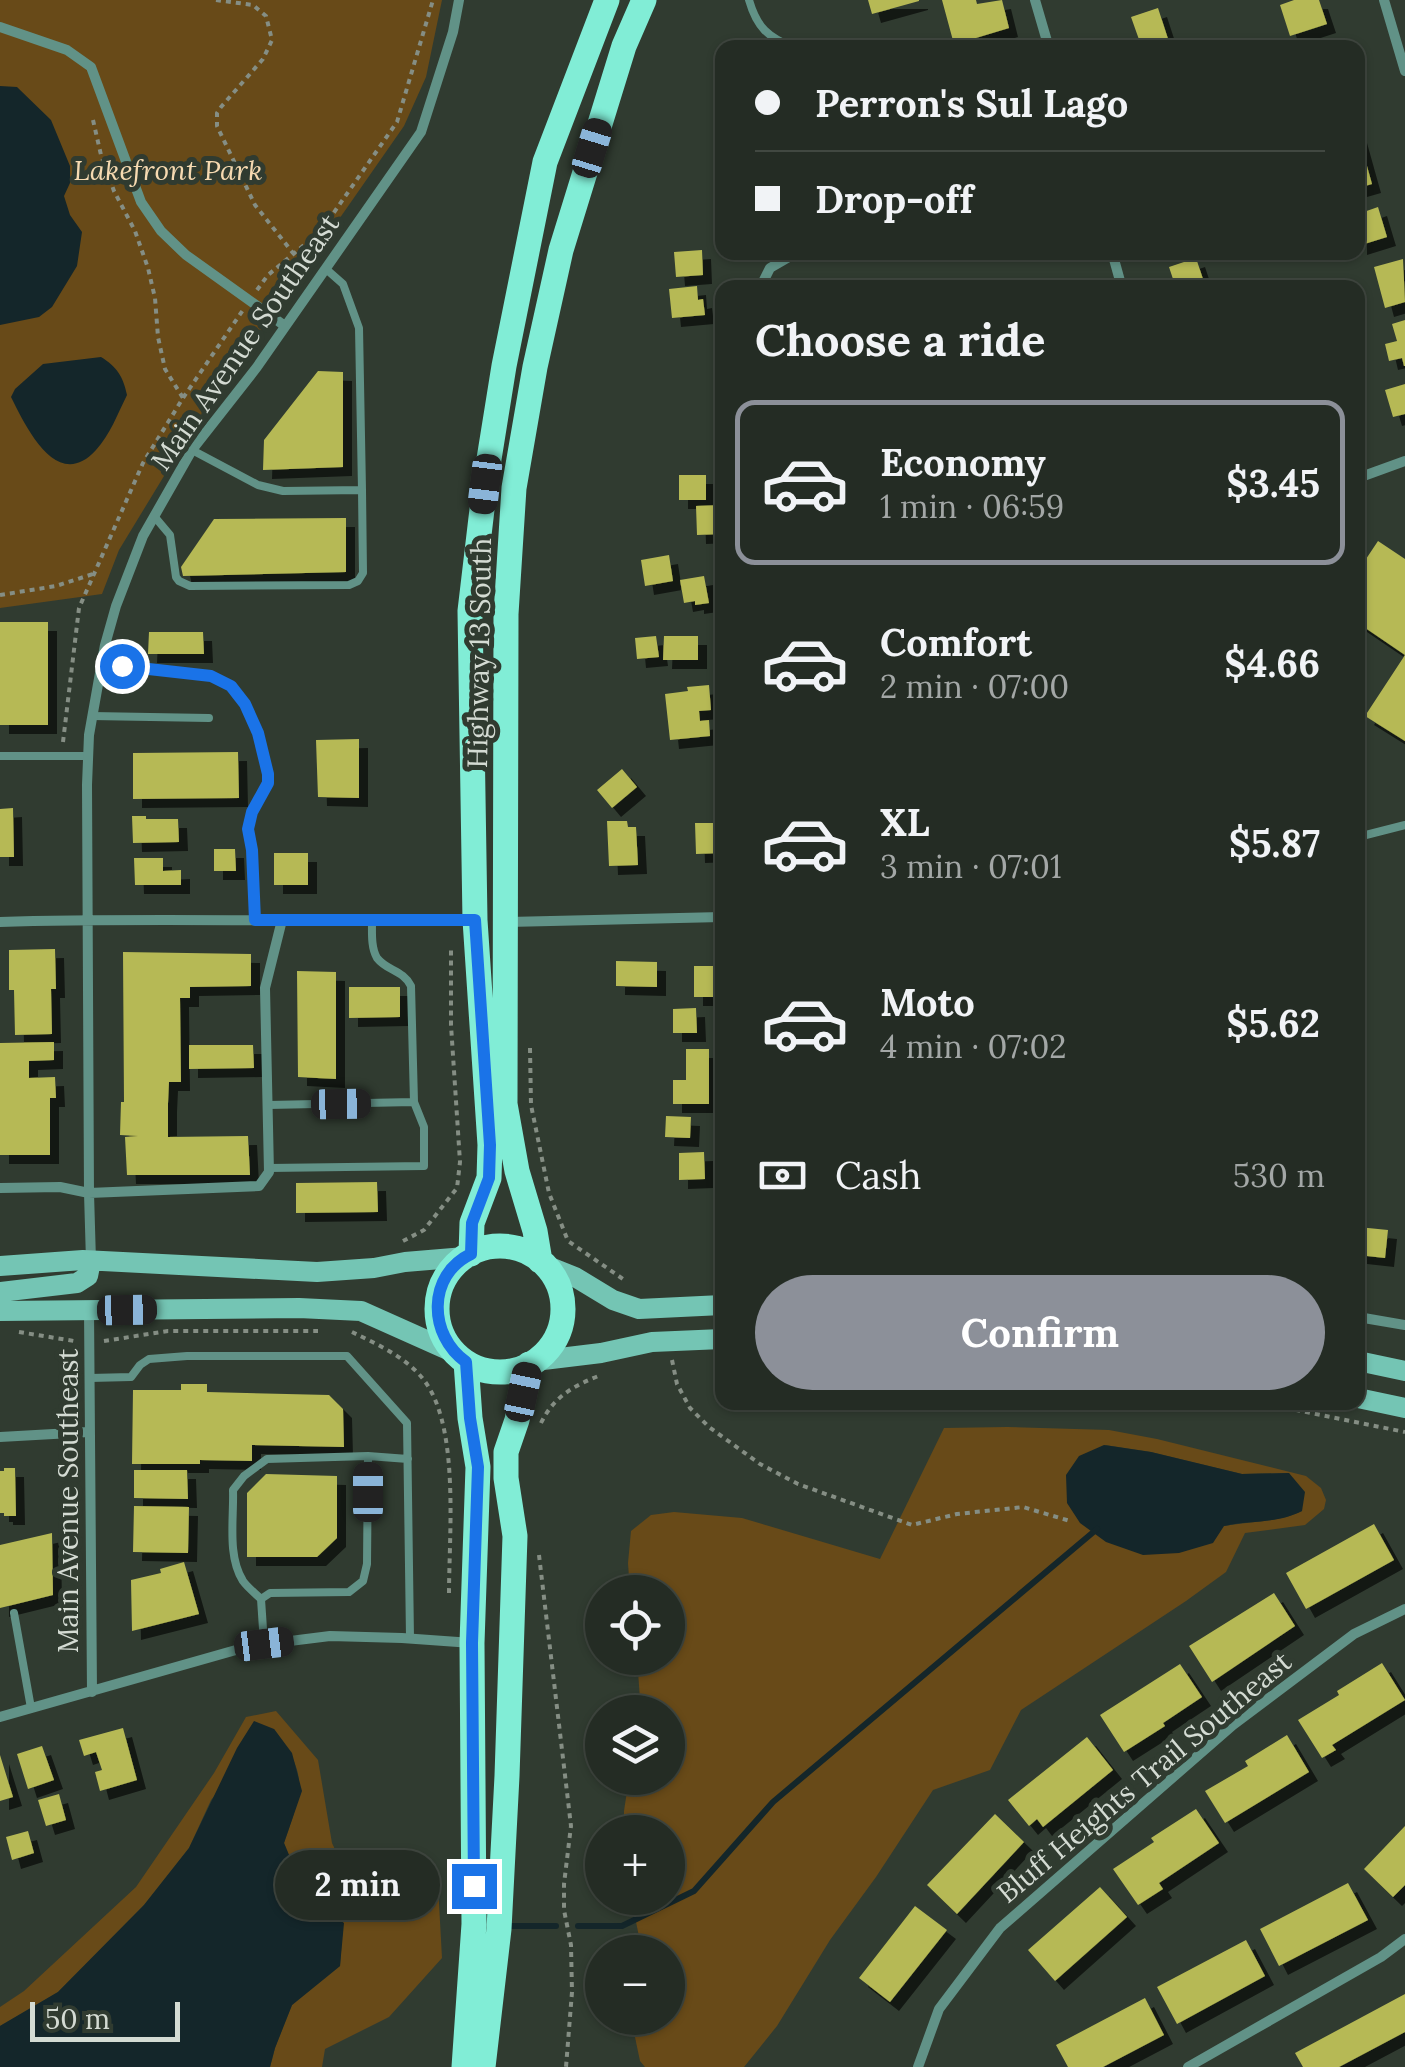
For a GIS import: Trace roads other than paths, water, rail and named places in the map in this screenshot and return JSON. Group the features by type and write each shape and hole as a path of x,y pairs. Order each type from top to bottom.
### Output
{"main road":[{"name":"Highway 13 South","path":"468,1255 472,1223 489,1178 490,1145 475,920 470,611 504,366 545,162 607,0"},
{"name":"Highway 13 South","path":"543,1263 517,1171 505,1104 506,614 514,488 534,367 561,250 619,62 644,0"},
{"path":"0,1266 91,1261 317,1272 374,1268 506,1246 528,1252 613,1300 639,1309 715,1305"},
{"path":"464,2067 474,1924 472,1643 478,1467 460,1357 446,1344 438,1326 436,1306 440,1287 450,1270 468,1255"},
{"path":"0,1292 77,1284 88,1276 91,1261"},
{"path":"483,2067 500,1929 507,1776 515,1536 506,1452 532,1363 551,1346 561,1326 563,1304 558,1284 543,1263"},
{"path":"4,1321 89,1310 361,1311 477,1368 496,1372 652,1342 673,1351 715,1341"},
{"path":"1365,1362 1405,1371"},
{"path":"1365,1399 1405,1408"}],"street":[{"name":"Main Avenue Southeast","path":"91,1261 88,756 101,663 116,606 154,516 192,450 326,269 420,132 453,32 459,0"},
{"path":"1035,0 1048,40"},
{"path":"1384,0 1401,41 1405,72"},
{"path":"0,27 67,50 91,67 141,202 161,231 186,255 285,326"},
{"path":"764,280 770,268 784,260"},
{"path":"1365,475 1405,461"},
{"path":"507,922 715,918"},
{"path":"0,1188 60,1188 89,1193 258,1186 269,1172 265,988 282,920"},
{"path":"0,922 475,920"},
{"name":"Main Avenue Southeast","path":"89,1310 92,1692"},
{"path":"1365,1318 1405,1324"},
{"path":"0,1437 89,1432"},
{"name":"Bluff Heights Trail Southeast","path":"918,2067 940,2010 1000,1928 1233,1725 1354,1634 1405,1608"},
{"path":"0,1716 250,1646 330,1636 472,1643"},
{"path":"1188,2067 1381,1957 1405,1938"}],"lane":[{"path":"748,0 754,19 776,40"},
{"path":"154,516 170,534 176,576 183,584 348,585 358,581 363,573 360,328 344,284 326,269"},
{"path":"192,450 258,485 283,491 362,490"},
{"path":"101,663 211,676 231,686 245,704 258,733 268,774 268,783 252,812 248,829 255,920"},
{"path":"92,716 209,718"},
{"path":"0,756 88,756"},
{"path":"1365,835 1405,824"},
{"path":"269,1168 424,1166 424,1127 414,1102 411,986 406,976 377,958 372,922"},
{"path":"268,1105 414,1102"},
{"path":"90,1378 131,1377 149,1359 348,1356 407,1423 410,1638"},
{"path":"264,1644 261,1598 245,1584 237,1569 233,1490 267,1459 368,1456 408,1460"},
{"path":"261,1598 270,1593 349,1592 363,1581 367,1564 368,1456"},
{"path":"14,1613 31,1708"}],"waterway":[{"path":"578,1926 622,1926 694,1891 773,1802 1097,1529"},
{"path":"511,1926 556,1926"}],"park label":[{"name":"Lakefront Park","path":"168,170"}]}
